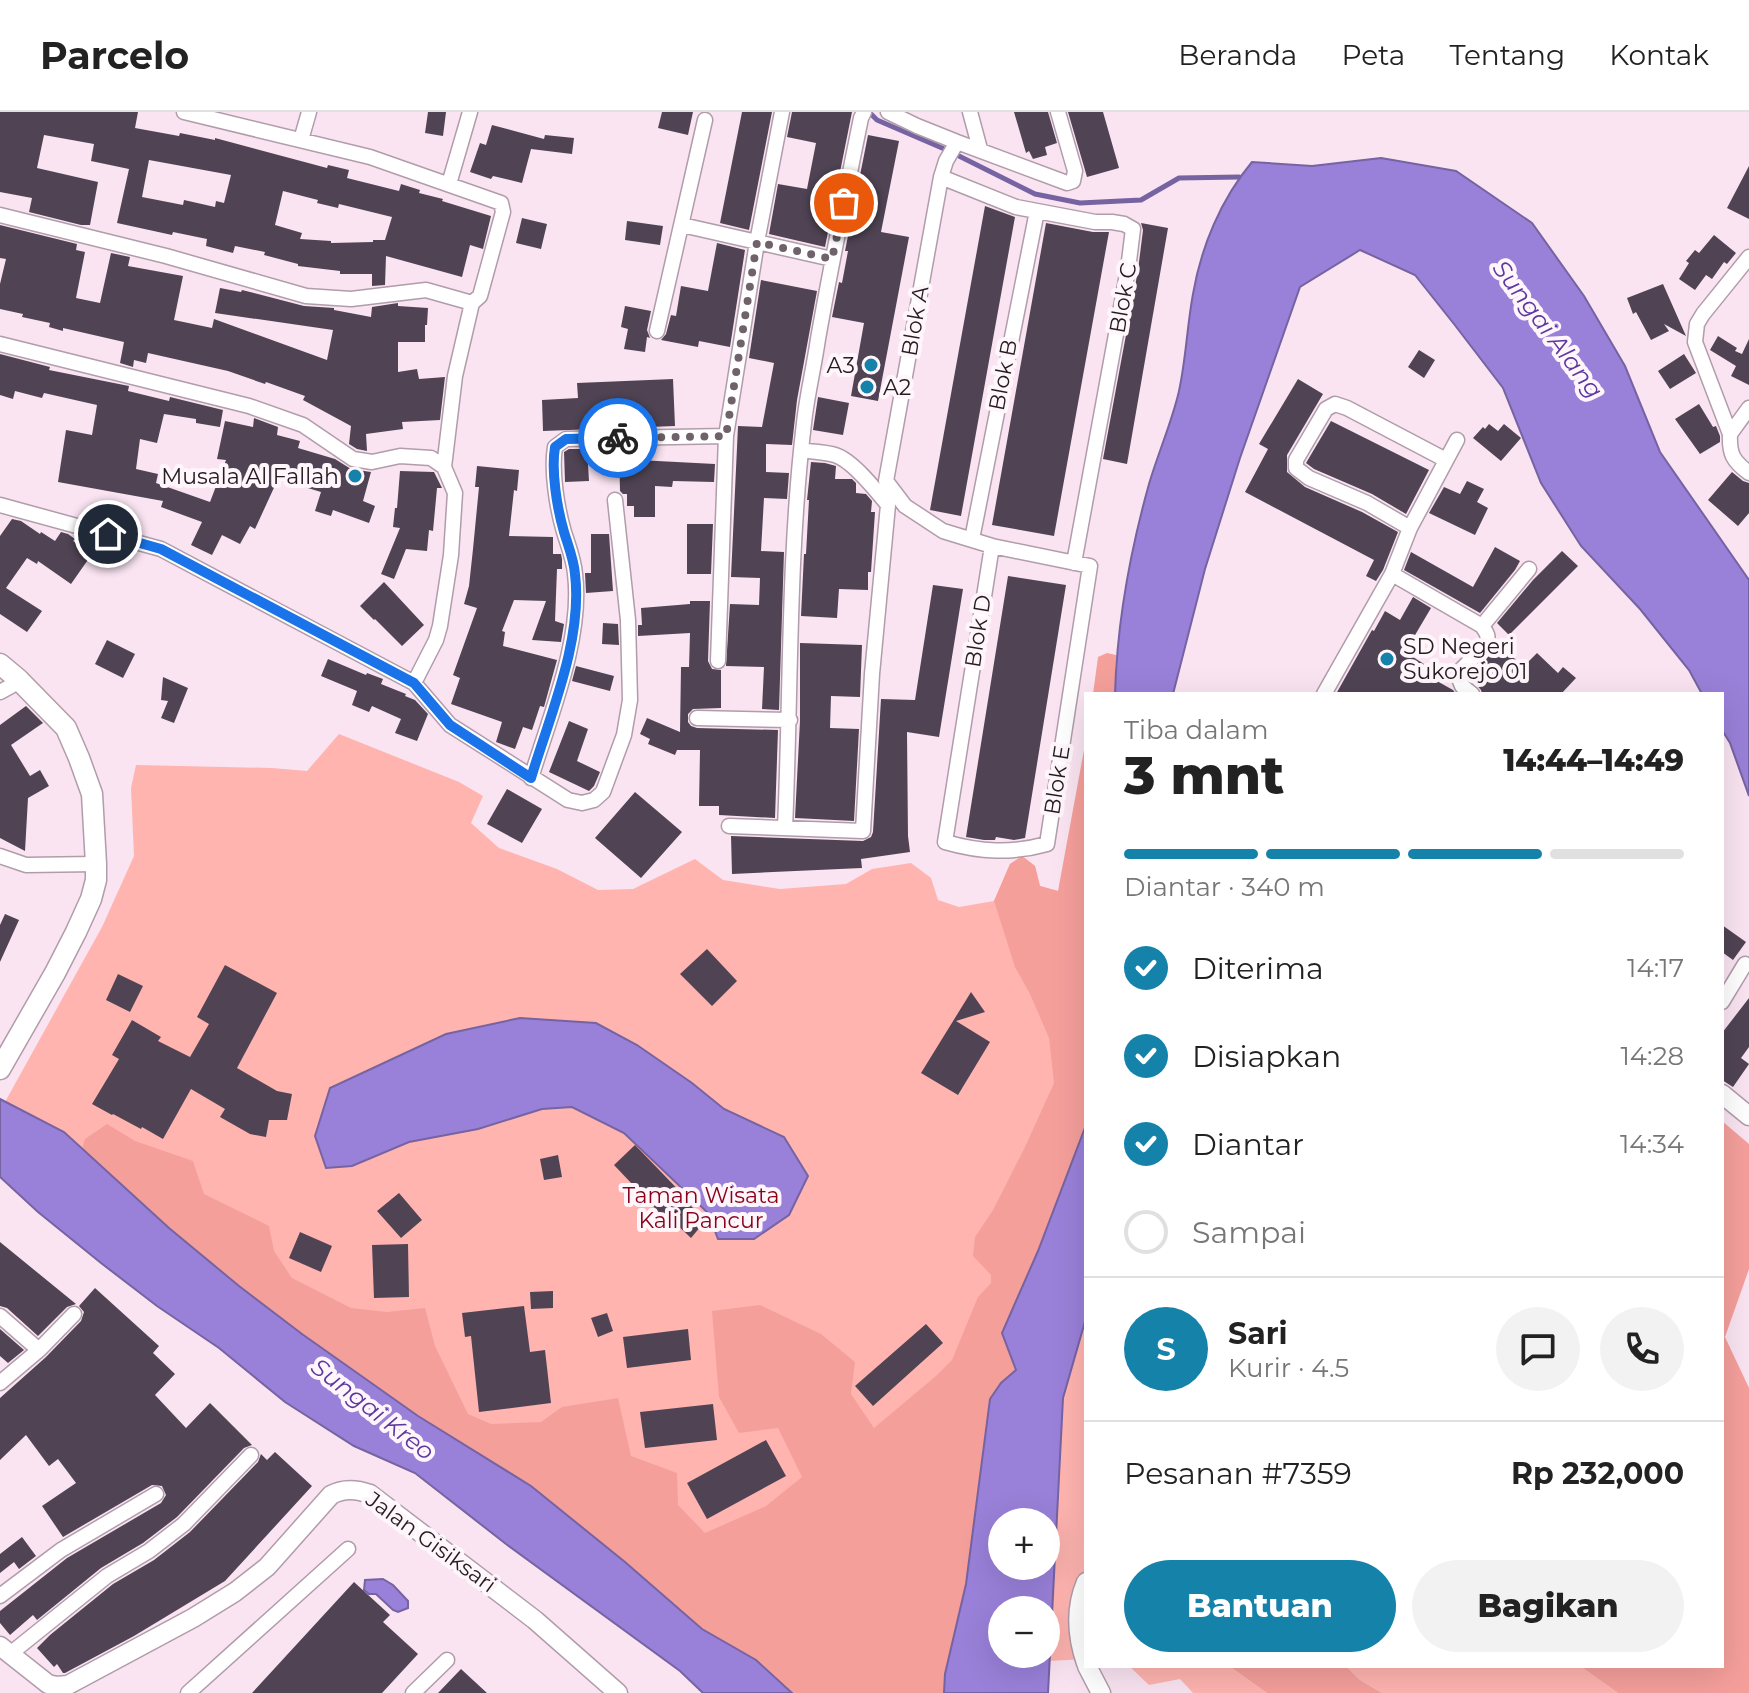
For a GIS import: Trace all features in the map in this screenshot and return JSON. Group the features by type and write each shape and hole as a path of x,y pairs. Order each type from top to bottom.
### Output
{"main road":[{"path":"0,664 66,728 92,794 96,864 91,899 76,932 1,1067"}],"street":[{"path":"184,112 370,157 501,203 503,212 455,376 444,467 455,493 451,555 440,626 414,683"},
{"path":"301,140 309,112"},
{"path":"449,184 470,112"},
{"path":"718,661 726,436 757,242 782,112"},
{"path":"888,112 917,126 952,151 980,149 1067,183 1073,181 1075,171 1058,112"},
{"path":"970,112 980,149"},
{"path":"785,828 790,720 788,681 804,421 832,259 862,115"},
{"path":"657,331 705,120"},
{"name":"Blok A","path":"952,151 941,177 886,481 905,506 943,531 972,539"},
{"name":"Blok C","path":"941,177 1016,207 1095,222 1124,224 1133,229 1074,563"},
{"name":"Blok B","path":"972,539 1037,211"},
{"path":"0,215 166,256 306,296 351,299 426,290 476,300"},
{"path":"682,225 832,259"},
{"path":"1749,257 1703,314 1697,324 1695,342 1730,434 1732,455 1749,473"},
{"path":"0,344 249,406 303,425 353,459 372,462 400,456 431,458 444,467"},
{"path":"1410,528 1367,503 1309,478 1296,468 1296,460 1326,409 1335,404 1446,460"},
{"path":"1730,434 1749,408"},
{"path":"531,778 569,654 575,621 575,573 561,522 553,460 555,447 566,439 726,436"},
{"path":"1325,692 1392,574 1410,528 1457,440"},
{"path":"729,826 863,831 872,674 888,505 871,483 841,458 834,454 802,450"},
{"path":"0,505 161,549 414,683 450,725 568,800 582,803 594,800 603,792 624,735 630,700 628,620 615,500"},
{"path":"972,539 1074,563"},
{"name":"Blok D","path":"945,842 992,546"},
{"name":"Blok E","path":"945,842 971,849 1002,852 1047,844 1090,566 1074,563"},
{"path":"1482,626 1529,569"},
{"path":"1392,574 1482,626 1489,637 1487,643 1458,676 1462,686 1470,692"},
{"path":"0,692 18,679"},
{"path":"697,718 790,720"},
{"path":"0,856 26,865 96,864"},
{"path":"1724,999 1745,964"},
{"path":"1724,1096 1749,1116"},
{"path":"0,1383 39,1350 74,1314"},
{"path":"0,1316 39,1350"},
{"path":"5,1650 184,1524 251,1455"},
{"name":"Jalan Gisiksari","path":"5,1650 48,1684 68,1685 235,1592 267,1567 331,1495 357,1489 370,1494 535,1620 618,1693"},
{"path":"0,1596 61,1550 156,1494"},
{"path":"194,1691 348,1549"},
{"path":"1084,1586 1079,1627 1084,1658"},
{"path":"413,1693 447,1660"},
{"path":"1088,1668 1101,1693"}],"green space":[{"name":"Taman Wisata Kali Pancur","path":"339,734 459,782 483,796 471,823 499,848 557,869 598,890 633,889 695,859 723,880 780,889 846,884 872,869 911,863 931,878 938,900 959,907 994,901 1010,864 1022,856 1035,866 1040,886 1058,891 1084,1108 1084,1133 945,1674 944,1693 792,1693 756,1660 123,1185 64,1132 5,1102 102,927 134,856 131,788 136,765 307,771"},
{"path":"1084,1325 1084,1659 1060,1660 1060,1596 1052,1596 1053,1580 1060,1580 1060,1508 1057,1508 1063,1398"},
{"path":"1131,1668 1232,1668 1267,1693 1193,1693 1180,1679 1149,1685"},
{"path":"1348,1668 1583,1668 1618,1693 1382,1693 1360,1680"}],"shaded area":[{"path":"1107,653 1116,655 1115,692 1093,692 1098,657"},
{"path":"1084,750 1084,1130 1003,1333 1016,1370 1001,1383 966,1584 945,1674 944,1693 792,1693 756,1660 702,1629 531,1486 418,1416 239,1286 82,1149 85,1139 107,1124 135,1141 193,1161 204,1194 269,1226 274,1251 292,1278 351,1308 387,1312 425,1308 435,1346 468,1414 491,1424 541,1422 562,1407 618,1398 631,1456 677,1473 678,1505 705,1533 766,1506 802,1477 778,1428 739,1433 719,1397 712,1311 760,1305 821,1334 855,1362 851,1394 874,1428 952,1360 978,1297 991,1283 991,1275 973,1256 975,1237 993,1210 1054,1083 1049,1038 1015,967 994,901 1010,864 1022,856 1035,866 1040,886 1058,891"},
{"path":"1724,1123 1749,1144 1749,1269 1725,1337 1749,1388 1749,1693 1618,1693 1583,1668 1724,1668"},
{"path":"1232,1668 1348,1668 1360,1680 1382,1693 1267,1693"}],"water":[{"name":"Sungai Alang","path":"1381,158 1456,171 1532,223 1584,296 1625,366 1660,452 1749,580 1749,796 1724,733 1724,692 1701,692 1689,670 1640,609 1581,546 1541,483 1503,388 1415,275 1360,250 1300,287 1205,569 1174,692 1115,692 1122,614 1136,536 1179,391 1191,306 1207,241 1231,192 1252,162 1312,166"},
{"path":"520,1018 596,1023 637,1045 724,1109 784,1137 808,1176 789,1215 754,1239 718,1239 708,1213 624,1133 572,1107 542,1109 478,1129 409,1142 352,1166 326,1168 315,1136 330,1088 446,1034"},
{"name":"Sungai Kreo","path":"0,1099 64,1132 169,1228 239,1286 418,1416 531,1486 702,1629 756,1660 792,1693 703,1693 680,1671 506,1544 415,1473 354,1446 285,1402 219,1348 157,1306 38,1212 0,1177"},
{"path":"1084,1130 1084,1325 1063,1398 1057,1508 988,1508 988,1580 1054,1580 1053,1596 988,1596 988,1668 1049,1668 1048,1693 944,1693 945,1674 966,1584 990,1399 1001,1383 1016,1370 1002,1333 1038,1251"},
{"path":"383,1579 408,1601 408,1608 398,1612 393,1610 376,1594 364,1590 365,1580"}],"building":[{"path":"0,112 138,112 135,128 179,136 180,133 215,138 327,168 328,165 349,170 347,178 399,191 401,184 420,190 419,193 491,216 483,249 470,245 462,277 386,256 385,285 372,286 372,274 340,274 340,271 298,266 264,255 265,252 235,246 233,253 206,246 207,239 117,223 129,169 91,161 94,144 44,135 37,168 98,182 90,225 29,212 32,198 0,192","holes":["149,160 231,175 224,203 216,201 215,207 184,200 183,205 142,197","283,191 318,200 317,203 338,208 339,204 392,217 385,240 331,243 300,239 302,233 275,225"]},
{"path":"428,112 446,112 443,136 425,133"},
{"path":"662,112 693,112 688,135 658,128"},
{"path":"742,112 772,112 749,230 720,223"},
{"path":"792,112 852,112 825,247 769,234 778,184 807,189 816,143 787,137"},
{"path":"1014,112 1048,112 1057,143 1045,147 1047,155 1033,159 1029,151 1026,153"},
{"path":"1068,112 1103,112 1119,168 1087,177"},
{"path":"492,125 544,139 545,135 574,138 572,154 531,149 522,183 493,176 491,179 470,172 480,143 486,145"},
{"path":"868,135 899,141 881,232 909,237 878,401 851,396 864,323 832,317 839,282 842,283 848,251 845,251"},
{"path":"1749,166 1749,219 1727,208"},
{"path":"985,206 1015,217 961,516 930,510"},
{"path":"522,218 547,224 541,249 516,243"},
{"path":"627,221 663,226 660,245 625,240"},
{"path":"1046,223 1109,232 1054,536 992,525"},
{"path":"1141,223 1168,228 1127,464 1103,459 1138,270 1143,230"},
{"path":"0,225 77,244 76,250 85,252 76,298 100,303 111,253 130,257 128,266 183,276 174,320 212,328 214,319 327,360 333,330 215,313 220,288 371,317 372,307 398,303 398,306 428,308 425,342 398,342 398,372 417,369 419,379 445,377 440,420 402,422 403,429 366,434 367,451 349,444 351,426 303,400 305,396 266,382 148,353 146,363 134,360 133,367 120,363 124,342 63,328 63,331 49,327 50,323 0,309 0,284 6,259 0,258"},
{"path":"1714,235 1736,253 1727,264 1724,262 1712,279 1706,275 1695,290 1679,279 1689,263 1686,261 1695,250 1699,253"},
{"path":"717,243 745,250 730,347 699,341 698,347 661,340 666,334 671,315 676,316 681,286 708,291"},
{"path":"761,280 817,291 792,445 766,444 766,472 789,473 787,499 764,498 761,551 784,552 779,710 762,709 764,667 726,666 730,604 759,605 760,578 731,577 738,426 762,427 774,363 749,358"},
{"path":"1663,284 1686,336 1664,324 1669,331 1651,340 1636,312 1633,314 1627,298"},
{"path":"625,306 651,311 647,330 650,338 647,337 645,352 624,349 628,329 621,327"},
{"path":"1718,336 1742,354 1749,339 1749,385 1731,376 1736,366 1710,350"},
{"path":"1419,350 1435,360 1424,378 1408,367"},
{"path":"0,354 50,367 49,370 129,386 128,391 223,410 220,427 164,414 157,443 140,439 136,469 158,474 156,483 210,502 226,460 217,459 225,421 253,427 254,418 278,427 277,435 300,441 298,448 335,459 351,469 371,472 363,501 375,506 369,523 333,510 331,516 315,511 321,492 278,479 255,529 250,526 240,544 222,535 212,555 191,545 202,522 161,507 163,501 58,482 66,430 92,435 97,405 44,393 42,398 15,391 13,399 0,395"},
{"path":"1684,354 1696,373 1670,389 1658,371"},
{"path":"673,379 675,426 543,431 542,400 578,398 577,383"},
{"path":"1298,379 1323,394 1287,455 1287,472 1305,487 1398,532 1376,581 1366,576 1374,560 1245,492 1268,449 1259,444"},
{"path":"818,397 849,403 843,435 813,430"},
{"path":"1699,404 1720,436 1720,442 1700,454 1675,419"},
{"path":"1331,421 1429,470 1406,514 1306,463"},
{"path":"1489,424 1498,431 1504,424 1521,438 1501,461 1473,438"},
{"path":"619,448 637,448 638,460 715,464 714,482 673,481 672,487 655,486 655,517 634,517 634,506 627,506 627,494 620,491"},
{"path":"587,449 589,481 565,482 564,452"},
{"path":"811,462 836,466 835,479 852,479 856,483 856,493 866,494 872,501 871,512 875,512 868,590 839,589 837,618 801,616"},
{"path":"477,466 519,470 509,536 553,537 553,554 561,554 562,559 562,569 557,569 555,621 564,624 561,642 532,640 546,601 514,600 502,631 505,632 503,646 557,660 544,707 540,706 532,730 523,727 515,749 496,742 502,722 451,704 460,678 453,675 477,608 464,604 469,586 479,487 475,487"},
{"path":"400,471 434,472 442,488 437,488 433,531 429,530 427,551 406,549 394,579 381,574 400,528 393,527"},
{"path":"1732,472 1749,483 1749,513 1738,526 1708,500"},
{"path":"1467,481 1484,489 1477,502 1488,508 1475,535 1429,513 1444,487 1460,494"},
{"path":"12,519 55,541 61,532 68,534 92,554 71,584 38,561 37,564 27,558 6,588 42,611 27,632 0,614 0,536"},
{"path":"687,524 713,524 711,574 687,574"},
{"path":"591,534 609,534 613,591 586,593 585,573 591,573"},
{"path":"1495,547 1520,561 1480,613 1404,570 1411,552 1473,587"},
{"path":"1562,551 1578,566 1509,635 1497,623"},
{"path":"1008,576 1066,585 1025,838 996,837 995,840 984,840 966,837"},
{"path":"384,582 424,625 402,646 360,606"},
{"path":"933,585 963,589 939,737 907,732 910,852 861,859 862,868 732,874 731,836 863,841 871,837 881,699 915,700"},
{"name":"SD Negeri Sukorejo 01","path":"1413,597 1431,608 1405,652 1424,664 1419,671 1454,692 1337,692 1385,611 1400,620"},
{"path":"690,601 710,601 708,661 712,669 721,670 721,708 693,709 688,714 688,722 697,728 778,730 775,818 719,815 719,806 699,806 700,750 677,750 675,755 648,744 650,739 640,734 647,718 680,732 681,667 689,667 690,633 638,636 638,625 642,625 641,608 690,604"},
{"path":"603,623 618,624 619,645 602,644"},
{"path":"107,640 135,654 123,678 95,664"},
{"path":"1498,642 1523,667 1537,653 1558,673 1563,667 1576,678 1563,692 1482,692 1469,676"},
{"path":"800,643 862,645 860,697 831,696 830,728 859,729 854,821 795,818"},
{"path":"328,659 383,679 381,684 415,700 428,714 417,741 395,733 401,719 372,706 369,712 352,705 357,691 321,676"},
{"path":"576,666 614,676 610,691 572,681"},
{"path":"163,677 188,688 174,723 161,718 168,701 161,700"},
{"path":"26,706 43,723 11,745 30,776 40,770 49,786 28,798 25,851 0,838 0,725"},
{"path":"569,721 588,729 577,761 600,772 589,791 549,772"},
{"path":"507,789 542,809 522,843 487,824"},
{"path":"635,792 682,832 641,878 595,838"},
{"path":"5,914 19,920 0,962 0,925"},
{"path":"1724,926 1746,942 1733,960 1724,953"},
{"path":"707,949 737,981 712,1006 680,974"},
{"path":"225,965 277,993 237,1068 277,1091 292,1094 287,1120 269,1120 266,1137 250,1134 220,1117 225,1109 191,1089 163,1139 92,1104 119,1059 112,1055 132,1020 161,1037 158,1041 190,1057 209,1024 197,1017"},
{"path":"118,974 143,986 130,1012 106,1000"},
{"path":"971,992 985,1012 956,1021 990,1042 958,1095 921,1073"},
{"path":"1749,998 1749,1047 1741,1058 1749,1064 1733,1087 1724,1081 1724,1030"},
{"path":"635,1145 706,1220 691,1238 674,1222 671,1225 614,1165"},
{"path":"558,1155 562,1177 544,1180 540,1159"},
{"path":"399,1193 422,1220 401,1238 377,1211"},
{"path":"300,1232 332,1246 321,1272 289,1258"},
{"path":"0,1242 76,1304 67,1307 38,1336 7,1308 0,1306"},
{"path":"408,1244 409,1297 374,1298 372,1245"},
{"path":"95,1288 159,1346 153,1353 175,1374 155,1395 186,1428 210,1403 252,1445 244,1448 177,1517 143,1543 101,1568 37,1620 33,1615 10,1635 0,1623 0,1611 67,1558 161,1503 166,1495 162,1486 152,1485 63,1537 42,1506 76,1483 58,1459 49,1466 26,1435 0,1460 0,1398 81,1321 84,1312 79,1306"},
{"path":"553,1291 553,1308 531,1309 530,1292"},
{"path":"524,1306 530,1352 545,1350 551,1403 479,1412 471,1336 465,1337 462,1313"},
{"path":"607,1313 613,1331 598,1337 591,1318"},
{"path":"926,1324 943,1343 873,1406 855,1386"},
{"path":"0,1329 24,1350 8,1363 0,1356"},
{"path":"688,1329 691,1360 627,1368 623,1337"},
{"path":"713,1404 717,1440 645,1448 640,1412"},
{"path":"766,1440 786,1476 707,1519 687,1483"},
{"path":"275,1452 312,1486 225,1581 65,1673 57,1664 54,1667 37,1648 50,1635 113,1584 154,1560 190,1532 258,1462 261,1454 267,1460"},
{"path":"22,1537 36,1556 19,1569 14,1562 0,1573 0,1554"},
{"path":"354,1582 390,1615 383,1622 418,1654 382,1693 252,1693"},
{"path":"461,1669 487,1693 438,1693"}],"waterway":[{"path":"869,112 877,120 949,151 1035,194 1080,203 1141,200 1179,178 1239,177"}],"way so far":[{"path":"618,438 726,436 757,242 832,259 844,203"}],"place":[{"name":"A3","path":"871,365"},
{"name":"A2","path":"867,387"},
{"name":"Musala Al Fallah","path":"355,476"},
{"name":"SD Negeri Sukorejo 01","path":"1387,659"}],"route":[{"path":"108,534 161,549 414,683 450,725 531,778 569,654 575,621 575,573 561,522 553,460 555,447 566,439 618,438"}]}
